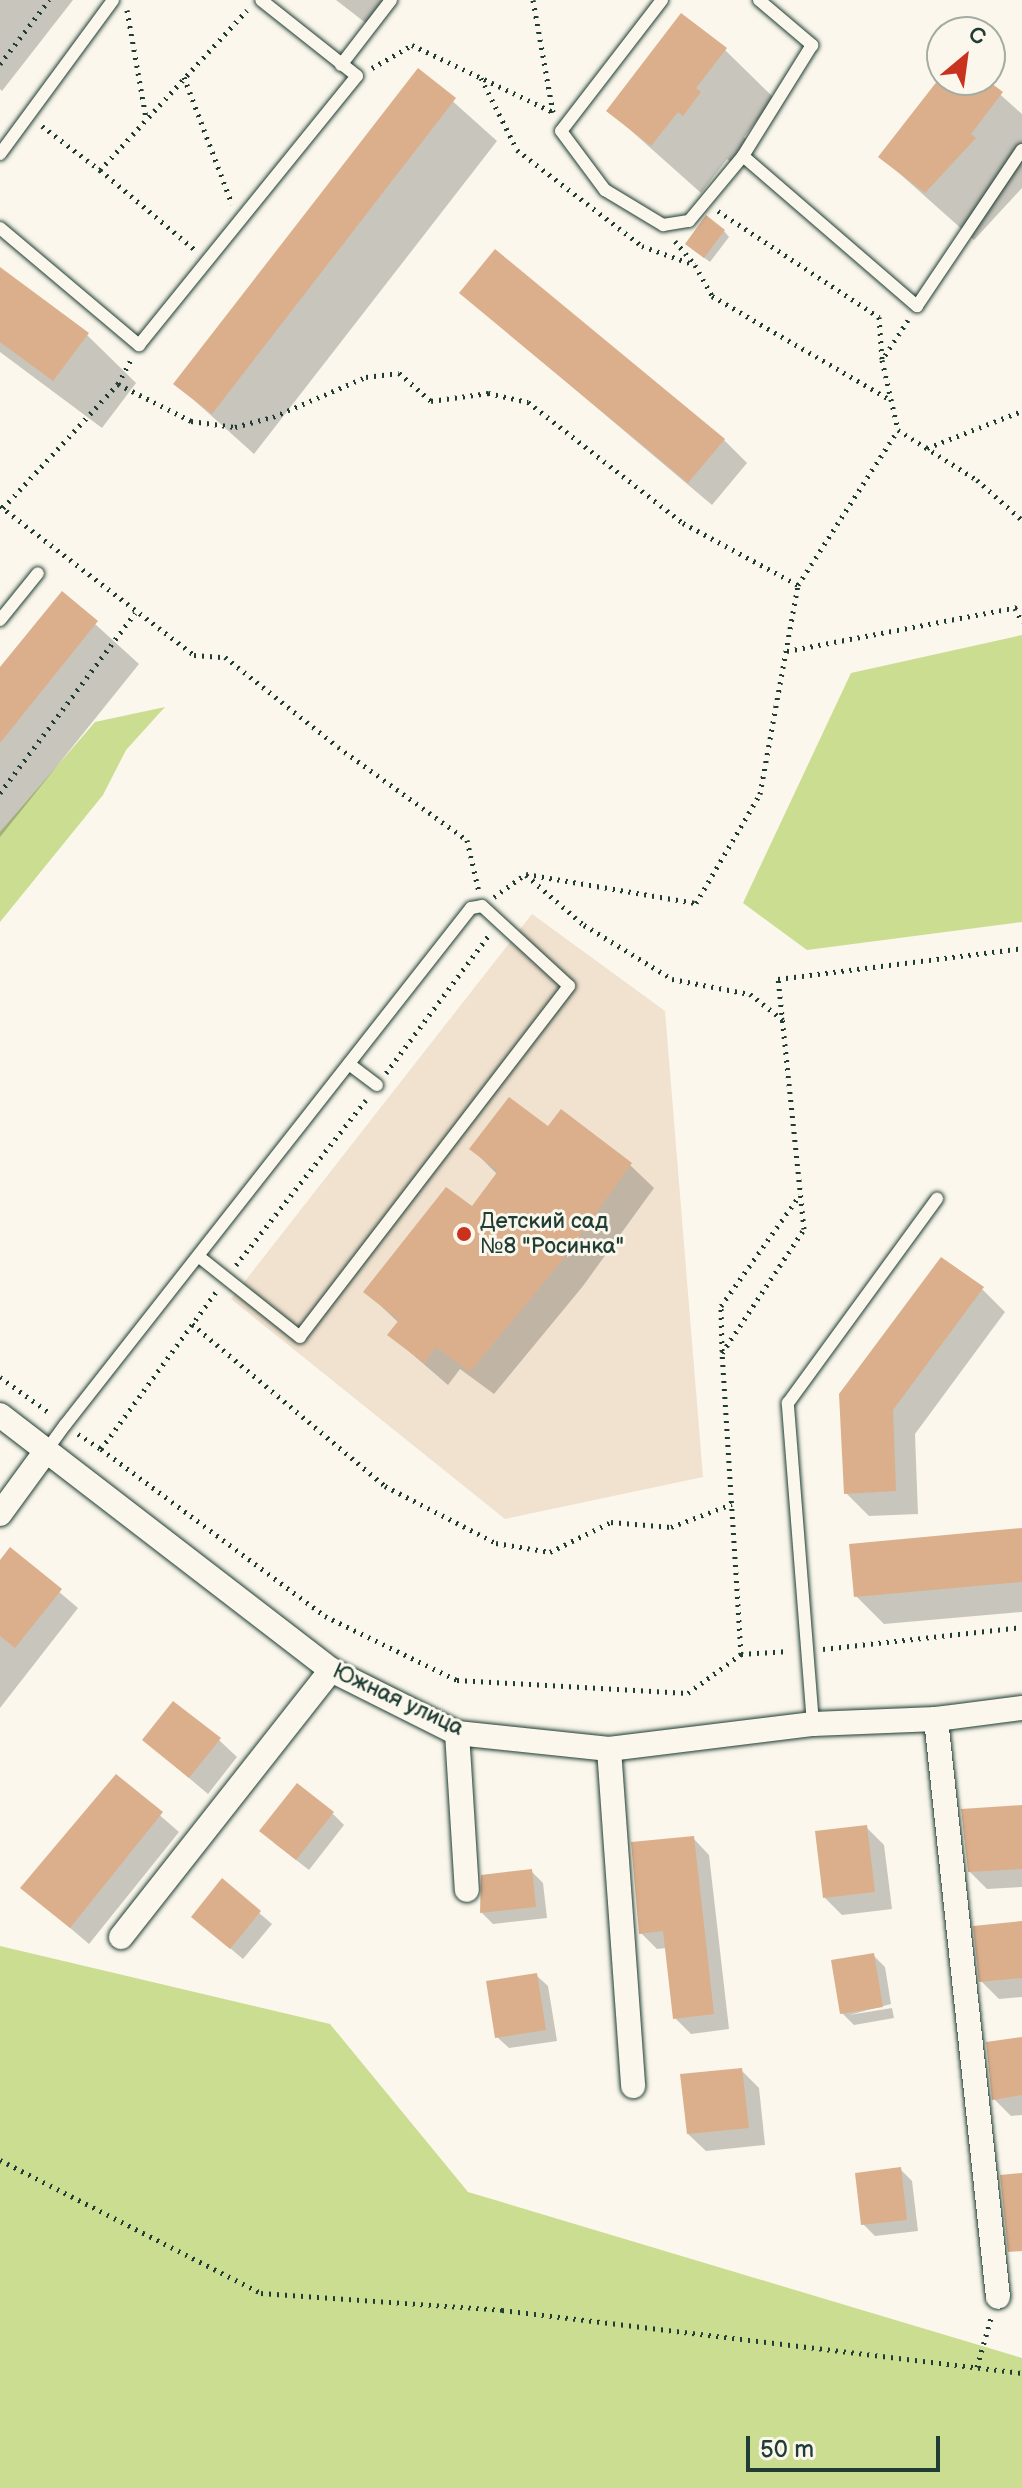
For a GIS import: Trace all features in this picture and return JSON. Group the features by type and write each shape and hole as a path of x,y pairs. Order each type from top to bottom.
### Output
{"street":[{"name":"Южная улица","path":"0,1415 331,1670 457,1733 609,1749 813,1724 936,1719 1022,1708"},
{"path":"0,1514 46,1451"},
{"path":"121,1937 331,1670"},
{"path":"936,1719 998,2297"},
{"path":"457,1733 467,1890"},
{"path":"609,1749 633,2086"}],"lane":[{"path":"0,154 113,0"},
{"path":"0,228 139,345 357,76 258,0"},
{"path":"341,65 391,0"},
{"path":"662,0 561,131 605,190 663,225 689,221 705,202 743,156 812,45 759,0"},
{"path":"743,156 917,306 1022,150"},
{"path":"0,620 38,573"},
{"path":"46,1451 65,1425 471,908 482,906 569,986 300,1337 198,1256"},
{"path":"349,1064 377,1085"},
{"path":"813,1724 788,1403 937,1199"}],"path":[{"path":"0,64 49,0"},
{"path":"125,0 147,119"},
{"path":"100,170 258,0"},
{"path":"533,0 554,113 561,131"},
{"path":"357,76 412,45 554,113"},
{"path":"184,77 239,224"},
{"path":"481,78 517,150 642,246 695,265"},
{"path":"28,116 100,170 209,261"},
{"path":"705,202 879,317 882,360 898,430 977,480 1022,520"},
{"path":"663,225 695,265 712,296 891,400"},
{"path":"882,360 917,306"},
{"path":"139,345 118,384 2,507 135,613 194,655 225,657 338,747 467,840 482,906 526,874 696,903 760,794 798,585 898,430"},
{"path":"118,384 191,421 235,427 273,417 366,377 399,373 431,401 488,393 528,402 683,523 798,585"},
{"path":"926,448 1022,411"},
{"path":"787,651 1019,607 1022,622"},
{"path":"0,793 135,613"},
{"path":"526,874 584,925 672,979 750,994 783,1020"},
{"path":"101,1449 227,1277 377,1085 498,922"},
{"path":"722,1353 804,1229 778,979 1022,948"},
{"path":"741,1654 721,1306 801,1194"},
{"path":"192,1324 385,1486 496,1543 550,1552 611,1522 671,1527 732,1504"},
{"path":"0,1377 325,1616 457,1680 688,1693 741,1654 805,1651 1022,1627"},
{"path":"0,2160 261,2293 502,2310 1022,2373"},
{"path":"977,2367 998,2297"}],"shaded area":[{"path":"532,914 665,1011 703,1477 505,1519 231,1299"}],"green space":[{"path":"1022,635 1022,922 807,950 743,903 851,673"},
{"path":"165,707 126,750 103,795 0,922 0,832 95,722"},
{"path":"0,1946 330,2024 468,2192 1022,2358 1022,2488 0,2488"}],"building":[{"path":"681,13 727,48 696,88 701,92 683,116 678,112 651,146 606,111"},
{"path":"418,68 456,98 212,414 173,384"},
{"path":"926,95 1000,96 971,134 976,138 925,193 878,157"},
{"path":"706,215 725,230 704,258 685,244"},
{"path":"495,249 725,439 688,483 459,293"},
{"path":"0,267 89,333 53,381 0,342"},
{"path":"62,591 98,621 0,743 0,667"},
{"name":"Детский сад №8 \"Росинка\"","path":"509,1097 548,1126 561,1109 632,1163 560,1263 470,1372 436,1347 424,1363 387,1335 399,1320 363,1292 446,1187 472,1206 498,1171 469,1149"},
{"path":"941,1257 984,1287 893,1410 896,1491 844,1494 839,1394"},
{"path":"1022,1528 1022,1582 854,1597 849,1544"},
{"path":"10,1547 62,1589 15,1648 0,1636 0,1560"},
{"path":"173,1701 221,1738 189,1778 142,1740"},
{"path":"116,1774 163,1812 70,1928 20,1888"},
{"path":"297,1783 334,1812 296,1860 259,1831"},
{"path":"1022,1805 1022,1869 968,1872 961,1809"},
{"path":"867,1825 875,1892 823,1898 815,1831"},
{"path":"694,1836 714,2014 673,2019 663,1931 639,1934 631,1842"},
{"path":"532,1869 536,1907 480,1913 481,1875"},
{"path":"222,1878 261,1911 230,1949 191,1917"},
{"path":"1022,1921 1022,1978 979,1982 973,1926"},
{"path":"874,1953 883,2007 840,2014 831,1960"},
{"path":"537,1973 546,2030 495,2038 486,1981"},
{"path":"1022,2037 1022,2095 992,2100 986,2042"},
{"path":"742,2068 749,2128 687,2134 680,2074"},
{"path":"901,2167 907,2220 861,2225 855,2173"},
{"path":"1022,2173 1022,2251 1008,2252 1000,2175"}],"place":[{"name":"Детский сад №8 \"Росинка\"","path":"464,1234"}]}
